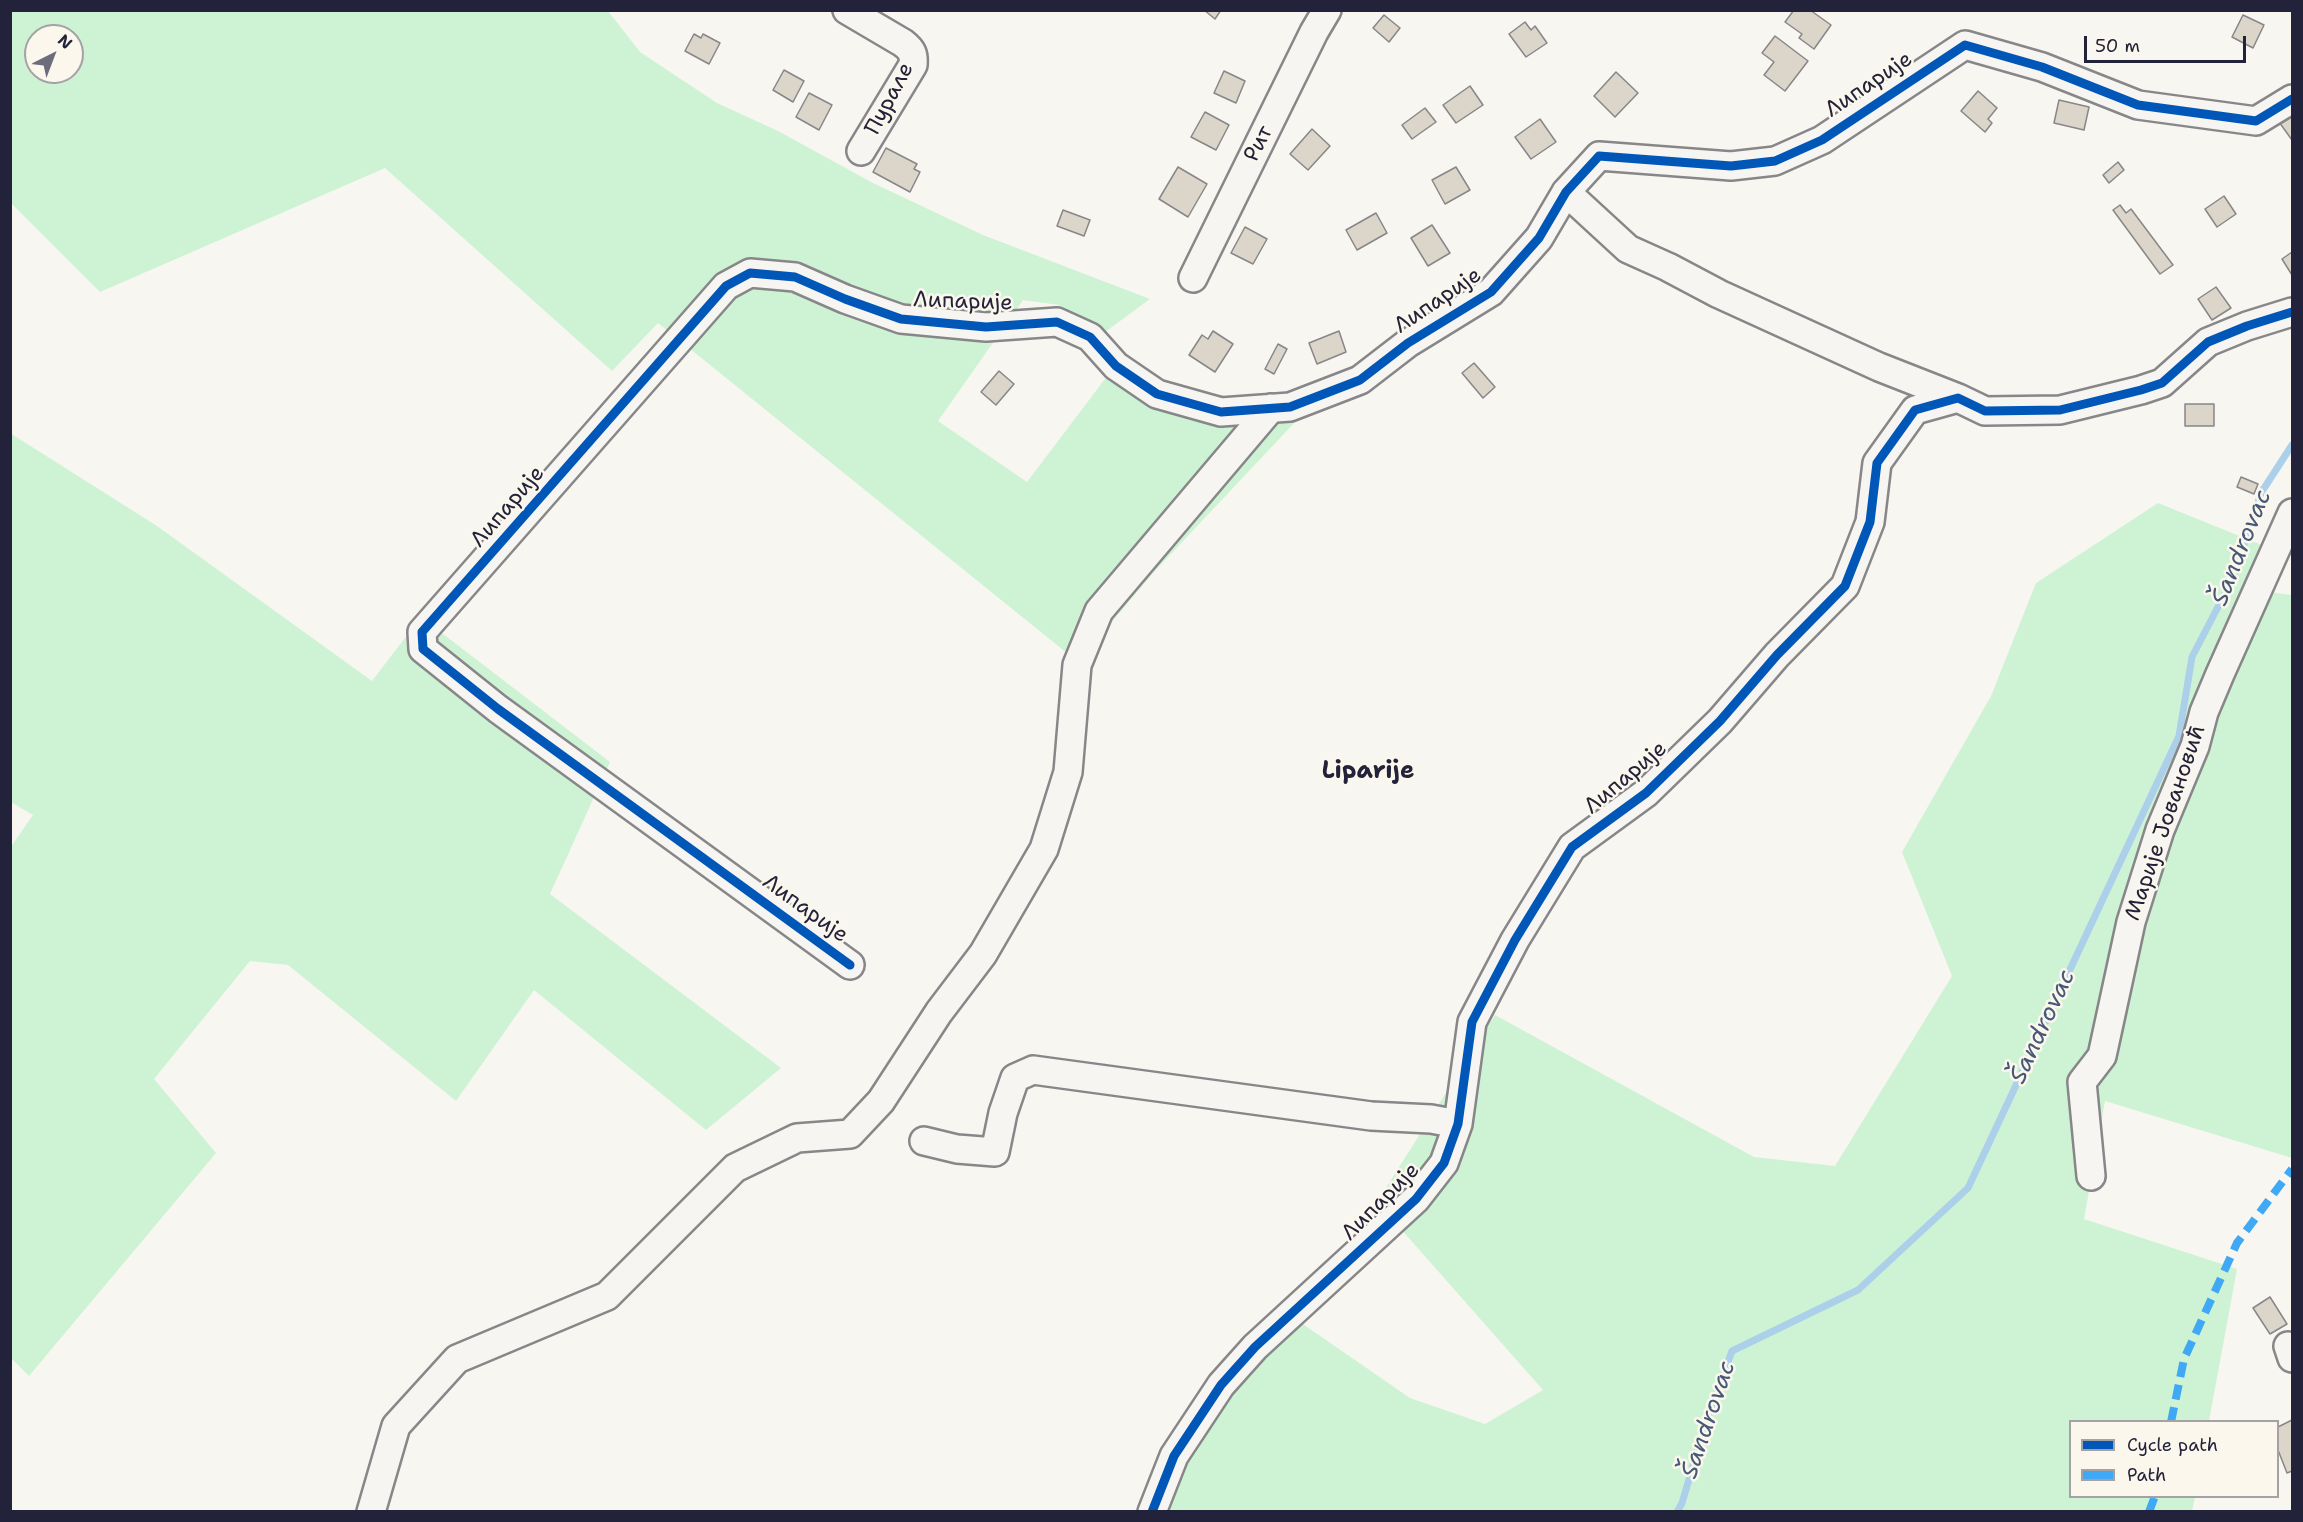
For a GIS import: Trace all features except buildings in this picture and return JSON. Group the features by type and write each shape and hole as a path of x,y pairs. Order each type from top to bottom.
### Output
{"street":[{"name":"Пурале","path":"847,10 903,43 914,56 913,65 861,151"},
{"name":"Рит","path":"1193,278 1314,32 1328,10"},
{"name":"Липарије","path":"850,964 498,709 423,649 422,632 726,286 750,273 795,277 845,299 901,319 986,327 1057,322 1090,337 1116,366 1157,393 1221,412 1290,407 1360,380 1408,344 1491,292 1539,238 1566,192 1599,156 1731,166 1775,161 1822,140 1965,45 2042,67 2138,105 2256,121 2292,99"},
{"path":"1566,192 1628,249 1879,367 1985,411 2060,410 2141,390 2162,383 2208,342 2247,326 2292,312"},
{"name":"Липарије","path":"1152,1512 1174,1456 1221,1385 1255,1347 1416,1199 1444,1163 1458,1124 1472,1022 1515,940 1572,847 1646,793 1720,721 1776,655 1845,586 1870,522 1877,463 1915,410 1958,399"},
{"path":"371,1512 396,1426 458,1359 607,1296 735,1168 797,1138 850,1134 881,1101 939,1012 983,954 1044,849 1068,772 1077,665 1099,610 1271,408"},
{"name":"Марије Јовановић","path":"2091,1176 2082,1082 2102,1056 2131,922 2160,830 2195,746 2208,702 2292,513"},
{"path":"924,1141 957,1149 995,1152 1003,1113 1015,1078 1033,1070 1371,1116 1431,1119 1458,1124"}],"green space":[{"path":"10,11 608,11 640,52 717,103 778,131 873,183 983,235 1150,299 1105,332 1059,305 1023,300 938,421 1027,482 1117,363 1141,378 1297,420 1153,573 1078,662 658,323 612,371 385,168 100,292 11,203"},
{"path":"10,433 157,526 372,681 421,617 610,762 550,894 781,1068 706,1130 534,990 456,1101 288,965 250,961 154,1079 216,1153 29,1376 10,1357 10,848 33,815 11,802"},
{"path":"2158,503 2279,552 2269,592 2292,595 2292,1158 2105,1101 2084,1219 2237,1269 2209,1420 2069,1420 2069,1498 2195,1498 2192,1511 1138,1512 1161,1453 1225,1368 1284,1311 1410,1398 1485,1424 1543,1390 1377,1202 1495,1015 1754,1157 1835,1166 1952,976 1902,852 1991,696 2036,583"}],"waterway":[{"name":"Šandrovac","path":"1677,1512 1682,1503 1705,1425 1732,1351 1858,1290 1968,1188 2179,736 2192,657 2233,578 2261,493 2292,445"}],"marked path":[{"path":"2171,1420 2184,1359 2237,1243 2292,1169"},
{"path":"2149,1512 2154,1498"}],"cycle path":[{"path":"850,965 498,709 423,649 422,632 726,286 750,273 795,277 845,299 901,319 986,327 1057,322 1090,337 1116,366 1157,394 1221,412 1290,407 1360,380 1408,343 1491,292 1539,238 1566,192 1599,156 1731,166 1775,161 1822,140 1965,45 2042,67 2138,105 2256,121 2292,99"},
{"path":"1152,1512 1174,1456 1221,1385 1255,1347 1416,1199 1444,1163 1458,1124 1472,1022 1515,940 1572,847 1646,793 1720,721 1777,655 1845,586 1870,522 1877,463 1915,410 1958,398 1985,411 2060,410 2141,390 2162,383 2208,342 2247,326 2292,312"}],"district":[{"name":"Liparije","path":"1368,772"}]}
